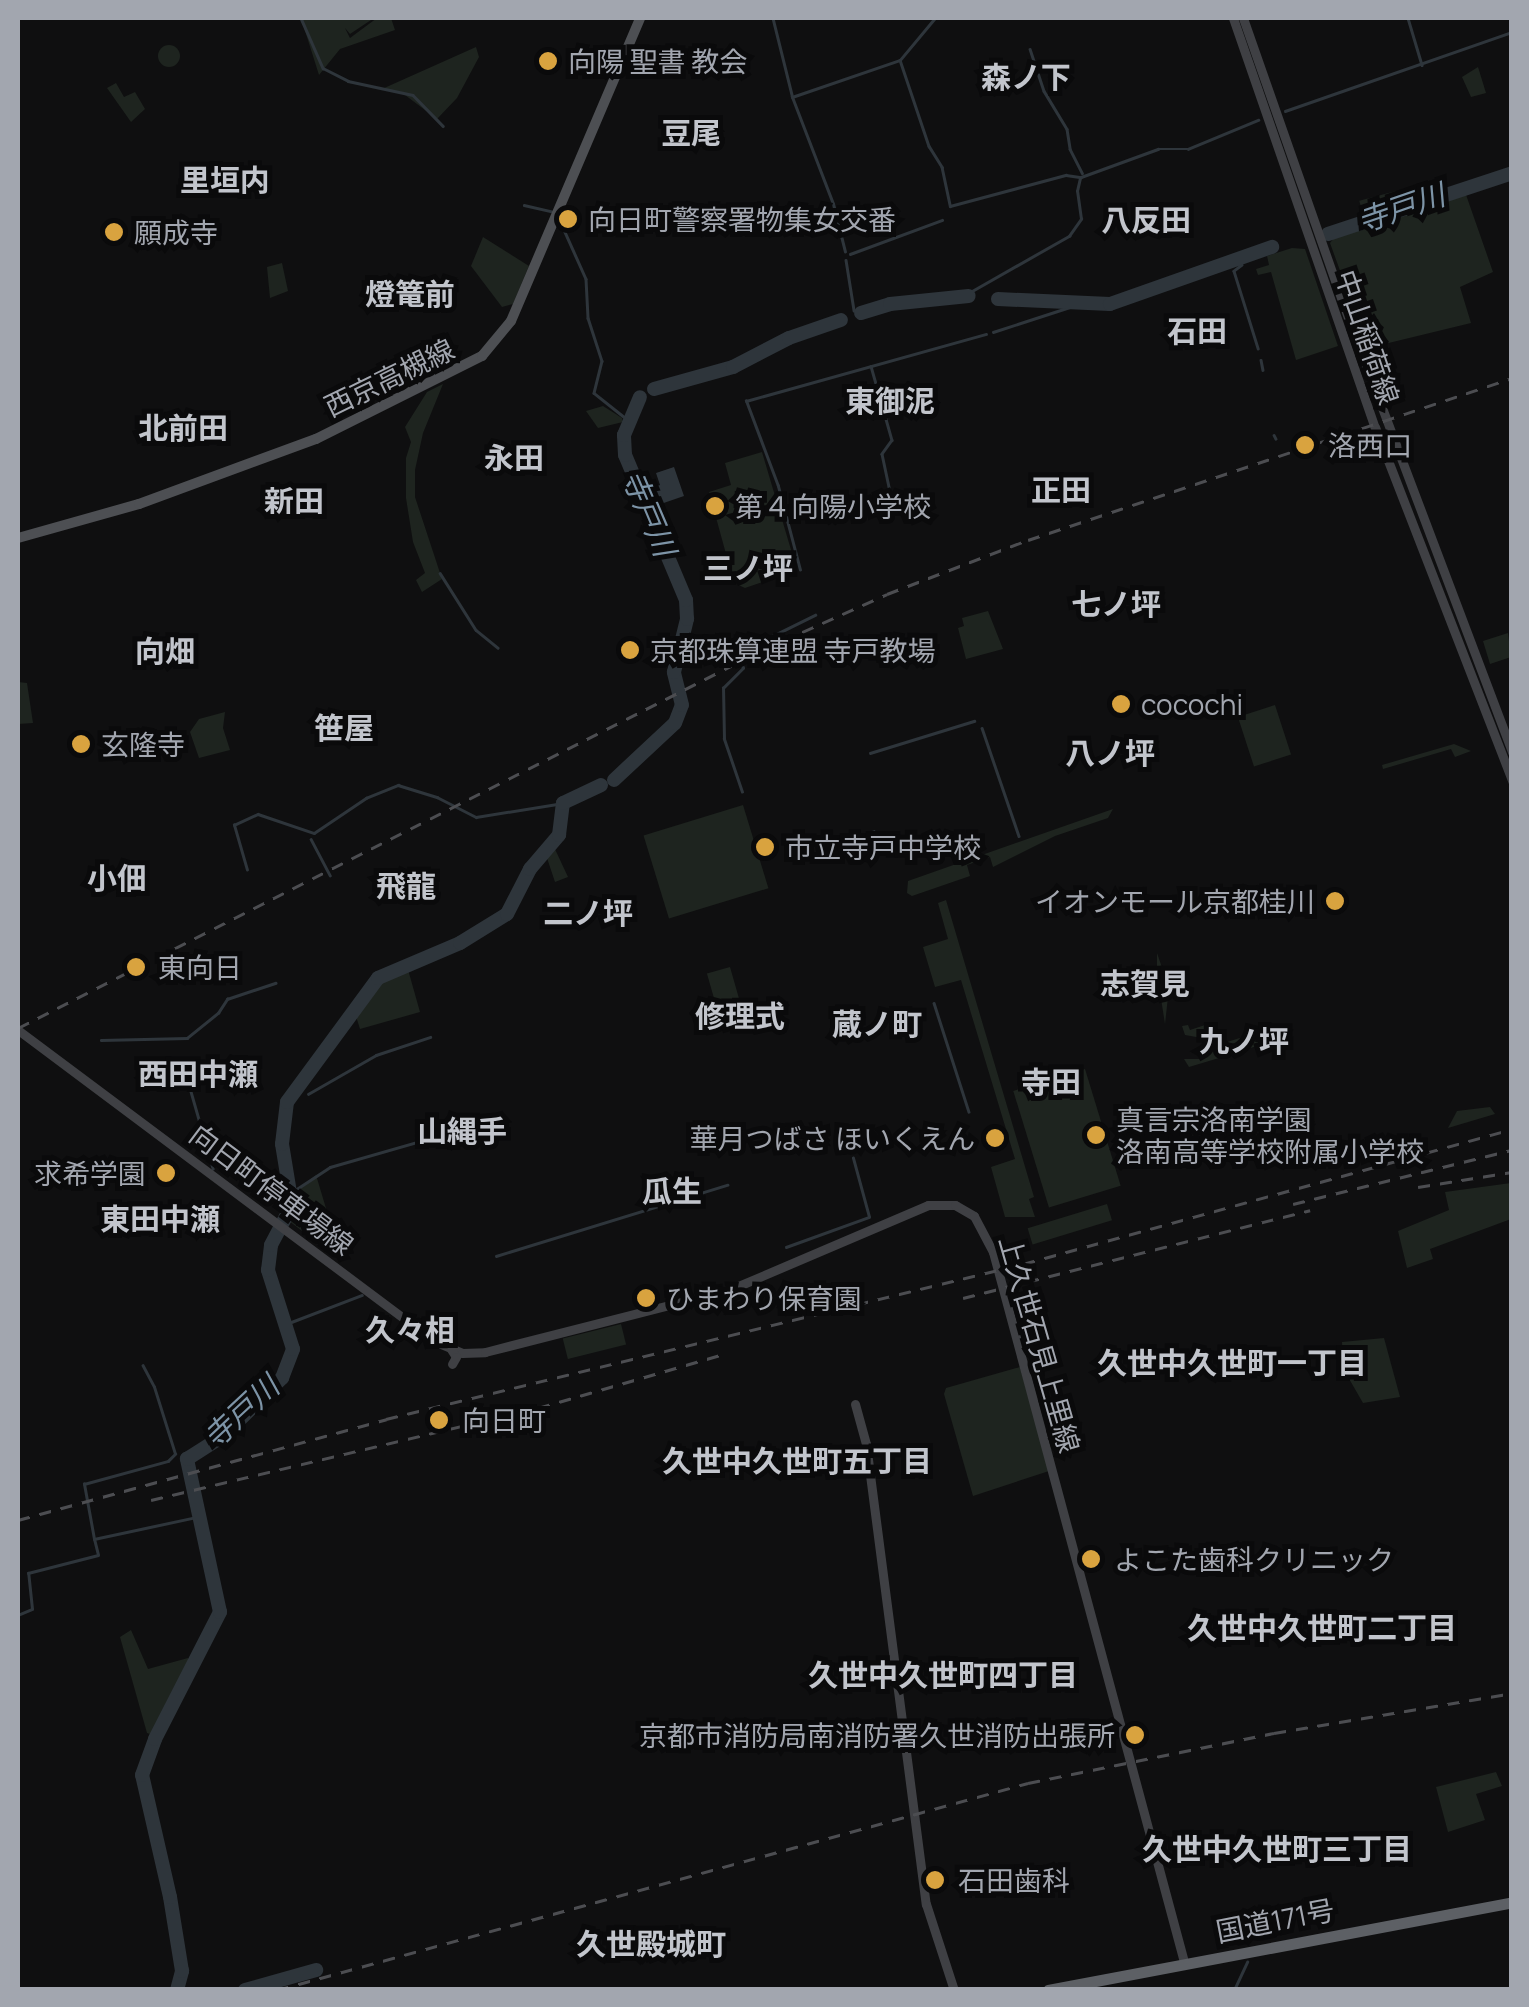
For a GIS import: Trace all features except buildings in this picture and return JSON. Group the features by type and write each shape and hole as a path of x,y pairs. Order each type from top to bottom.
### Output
{"highway":[{"name":"国道171号","path":"1048,1990 1512,1902"}],"main road":[{"name":"西京高槻線","path":"18,538 138,504 316,439 369,409 482,356 511,321 640,18"},
{"name":"中山稲荷線","path":"1233,18 1375,426 1512,781"},
{"name":"中山稲荷線","path":"1242,18 1350,323 1512,752"},
{"name":"向日町停車場線","path":"18,1030 451,1350"},
{"name":"上久世石見上里線","path":"451,1350 472,1354 729,1290 928,1205 955,1205 974,1216 993,1252 1184,1962"},
{"path":"451,1350 456,1357 452,1364"},
{"path":"855,1404 866,1444 926,1904 954,1990"}],"shaded area":[{"path":"301,18 374,18 350,34 345,28 350,38 377,18 391,18 395,30 340,49 319,75"},
{"path":"169,45 177,48 177,64 169,67 161,64 158,56 161,48"},
{"path":"476,47 479,57 457,98 437,119 401,92 382,89"},
{"path":"1478,67 1486,93 1471,97 1462,77"},
{"path":"116,83 124,97 135,92 145,109 131,122 107,88"},
{"path":"1464,189 1493,272 1460,287 1471,323 1368,348 1330,243 1338,233"},
{"path":"1396,191 1400,206 1363,216 1359,201"},
{"path":"483,237 529,266 513,304 502,307 471,266"},
{"path":"1292,248 1305,249 1338,346 1296,360 1271,272 1258,275 1256,269 1269,265 1267,256"},
{"path":"282,263 288,291 270,298 267,267"},
{"path":"443,384 423,433 415,470 415,497 442,579 422,592 416,580 425,573 413,542 406,498 406,458 411,442 405,427 427,392"},
{"path":"603,406 623,422 598,428 586,411"},
{"path":"762,452 797,570 745,588 734,583 709,492 731,485 725,463"},
{"path":"674,467 684,496 652,507 645,490 660,485 656,473"},
{"path":"988,611 1003,649 966,659 958,628 964,626 962,618"},
{"path":"1508,633 1511,657 1490,664 1483,641"},
{"path":"18,682 27,683 33,723 18,724"},
{"path":"1275,705 1291,754 1254,767 1238,717"},
{"path":"225,712 223,728 230,750 199,758 190,732 199,719"},
{"path":"1454,744 1471,751 1455,757 1451,749 1383,769 1382,765"},
{"path":"743,805 768,888 669,919 644,835"},
{"path":"1113,809 1108,818 1055,836 993,867 990,857 967,865 970,876 912,896 907,893 908,881"},
{"path":"875,830 882,851 851,861 845,840"},
{"path":"554,847 568,877 555,882 546,855"},
{"path":"946,900 1034,1197 1029,1199 1035,1217 1005,1217 991,1167 1015,1159 961,980 935,987 923,947 948,939 938,903"},
{"path":"1157,953 1169,988 1165,1024 1157,973"},
{"path":"407,966 420,1012 360,1029 354,1010 374,985"},
{"path":"730,967 745,1018 722,1025 707,974"},
{"path":"1208,1024 1219,1058 1189,1067 1184,1059 1200,1059 1207,1046 1202,1038 1185,1035 1182,1026 1188,1025 1190,1030"},
{"path":"1255,1033 1259,1045 1227,1056 1223,1044"},
{"path":"1085,1069 1121,1186 1049,1208 1013,1091"},
{"path":"1490,1107 1495,1114 1448,1128 1457,1111"},
{"path":"316,1175 328,1215 310,1237 289,1221 298,1189"},
{"path":"1511,1183 1511,1219 1430,1249 1433,1259 1407,1268 1398,1231 1449,1210 1445,1192"},
{"path":"1107,1204 1112,1220 1033,1245 1028,1228"},
{"path":"621,1324 626,1344 568,1359 563,1339"},
{"path":"1384,1338 1400,1397 1363,1403 1344,1370 1342,1342"},
{"path":"1020,1367 1049,1471 973,1496 944,1394 946,1388"},
{"path":"131,1630 148,1669 188,1658 190,1663 153,1735 147,1733 120,1637"},
{"path":"1496,1772 1502,1786 1476,1794 1485,1820 1448,1832 1436,1787"}],"waterway":[{"path":"301,18 323,68 348,81 413,95 443,126"},
{"path":"773,18 792,95"},
{"path":"845,252 833,204 792,97 900,60 935,18"},
{"path":"1408,18 1422,65"},
{"path":"1285,111 1512,32"},
{"path":"1030,49 1044,91 1067,129 1070,149 1082,173"},
{"path":"900,60 929,146 942,167 950,206 1066,175 1081,177 1158,149 1188,149 1258,120"},
{"name":"寺戸川","path":"1328,234 1512,173"},
{"path":"965,295 1069,236 1081,219 1077,191 1080,178"},
{"path":"524,205 551,211"},
{"path":"850,254 942,220"},
{"path":"561,223 586,279 588,318 602,361 594,393 628,420"},
{"name":"寺戸川","path":"998,299 1110,304 1272,247"},
{"path":"846,260 854,310"},
{"path":"1242,265 1234,271 1258,348"},
{"name":"寺戸川","path":"861,313 890,304 969,296"},
{"path":"993,332 1079,304"},
{"name":"寺戸川","path":"654,389 733,367 789,338 841,320"},
{"path":"800,570 778,486 746,401 986,334"},
{"path":"1261,360 1263,370"},
{"path":"871,366 892,440 882,454 889,487"},
{"name":"寺戸川","path":"614,780 675,723 682,705 674,672 687,619 686,600 625,455 624,435 640,397"},
{"path":"1274,435 1276,439"},
{"path":"440,573 476,630 498,648"},
{"path":"742,792 724,739 723,688 743,668 738,653 815,615"},
{"path":"870,753 974,721"},
{"path":"982,728 1019,836"},
{"path":"247,870 234,825 258,814 314,833 366,798 398,785 437,797 476,817 563,803"},
{"name":"寺戸川","path":"177,1990 182,1971 170,1897 142,1775 155,1739 220,1612 187,1459 223,1436 282,1378 293,1349 268,1270 271,1245 292,1205 282,1144 287,1102 378,978 460,943 507,914 530,869 559,835 563,803 601,785"},
{"path":"311,839 330,875"},
{"path":"101,1040 187,1038 218,1013 227,999 275,983"},
{"path":"934,1003 969,1112"},
{"path":"308,1094 376,1055 430,1037"},
{"path":"188,1081 213,1168"},
{"path":"292,1192 330,1167 459,1130"},
{"path":"786,1247 869,1217 853,1158"},
{"path":"496,1256 727,1185"},
{"path":"286,1324 362,1295"},
{"path":"94,1539 84,1484 168,1461 175,1454 154,1387 143,1366"},
{"path":"18,1615 32,1609 28,1573 98,1555 94,1539 197,1517"},
{"path":"1234,1990 1247,1962"},
{"path":"245,1990 316,1970"}],"railway":[{"path":"18,1028 762,650 887,594 1028,540 1512,378"},
{"path":"18,1520 386,1419 1023,1264 1512,1129"},
{"path":"1293,1204 1512,1150"},
{"path":"1418,1187 1512,1172"},
{"path":"963,1298 1310,1210"},
{"path":"151,1500 538,1408 727,1353"},
{"path":"277,1990 1028,1783 1274,1733 1512,1693"}],"place":[{"name":"向陽 聖書 教会","path":"548,61"},
{"name":"向日町警察署物集女交番","path":"568,219"},
{"name":"願成寺","path":"114,232"},
{"name":"洛西口","path":"1305,445"},
{"name":"第４向陽小学校","path":"715,506"},
{"name":"京都珠算連盟 寺戸教場","path":"630,650"},
{"name":"cocochi","path":"1121,704"},
{"name":"玄隆寺","path":"81,744"},
{"name":"市立寺戸中学校","path":"765,847"},
{"name":"イオンモール京都桂川","path":"1335,901"},
{"name":"東向日","path":"136,967"},
{"name":"真言宗洛南学園 洛南高等学校附属小学校","path":"1096,1135"},
{"name":"華月つばさ ほいくえん","path":"995,1138"},
{"name":"求希学園","path":"166,1173"},
{"name":"ひまわり保育園","path":"646,1298"},
{"name":"向日町","path":"439,1420"},
{"name":"よこた歯科クリニック","path":"1091,1559"},
{"name":"京都市消防局南消防署久世消防出張所","path":"1135,1735"},
{"name":"石田歯科","path":"935,1880"}],"district":[{"name":"森ノ下","path":"1026,77"},
{"name":"豆尾","path":"691,133"},
{"name":"里垣内","path":"225,180"},
{"name":"八反田","path":"1146,220"},
{"name":"燈篭前","path":"410,294"},
{"name":"石田","path":"1197,331"},
{"name":"東御泥","path":"890,401"},
{"name":"北前田","path":"183,428"},
{"name":"永田","path":"514,458"},
{"name":"正田","path":"1061,490"},
{"name":"新田","path":"294,501"},
{"name":"三ノ坪","path":"748,568"},
{"name":"七ノ坪","path":"1116,604"},
{"name":"向畑","path":"165,651"},
{"name":"笹屋","path":"344,728"},
{"name":"八ノ坪","path":"1110,753"},
{"name":"小佃","path":"117,878"},
{"name":"飛龍","path":"406,886"},
{"name":"二ノ坪","path":"588,913"},
{"name":"志賀見","path":"1145,984"},
{"name":"修理式","path":"740,1016"},
{"name":"蔵ノ町","path":"877,1024"},
{"name":"九ノ坪","path":"1244,1041"},
{"name":"西田中瀬","path":"198,1074"},
{"name":"寺田","path":"1051,1082"},
{"name":"山縄手","path":"462,1131"},
{"name":"瓜生","path":"672,1191"},
{"name":"東田中瀬","path":"160,1219"},
{"name":"久々相","path":"410,1330"},
{"name":"久世中久世町一丁目","path":"1232,1363"},
{"name":"久世中久世町五丁目","path":"797,1461"},
{"name":"久世中久世町二丁目","path":"1322,1628"},
{"name":"久世中久世町四丁目","path":"943,1675"},
{"name":"久世中久世町三丁目","path":"1277,1849"},
{"name":"久世殿城町","path":"651,1944"}]}
